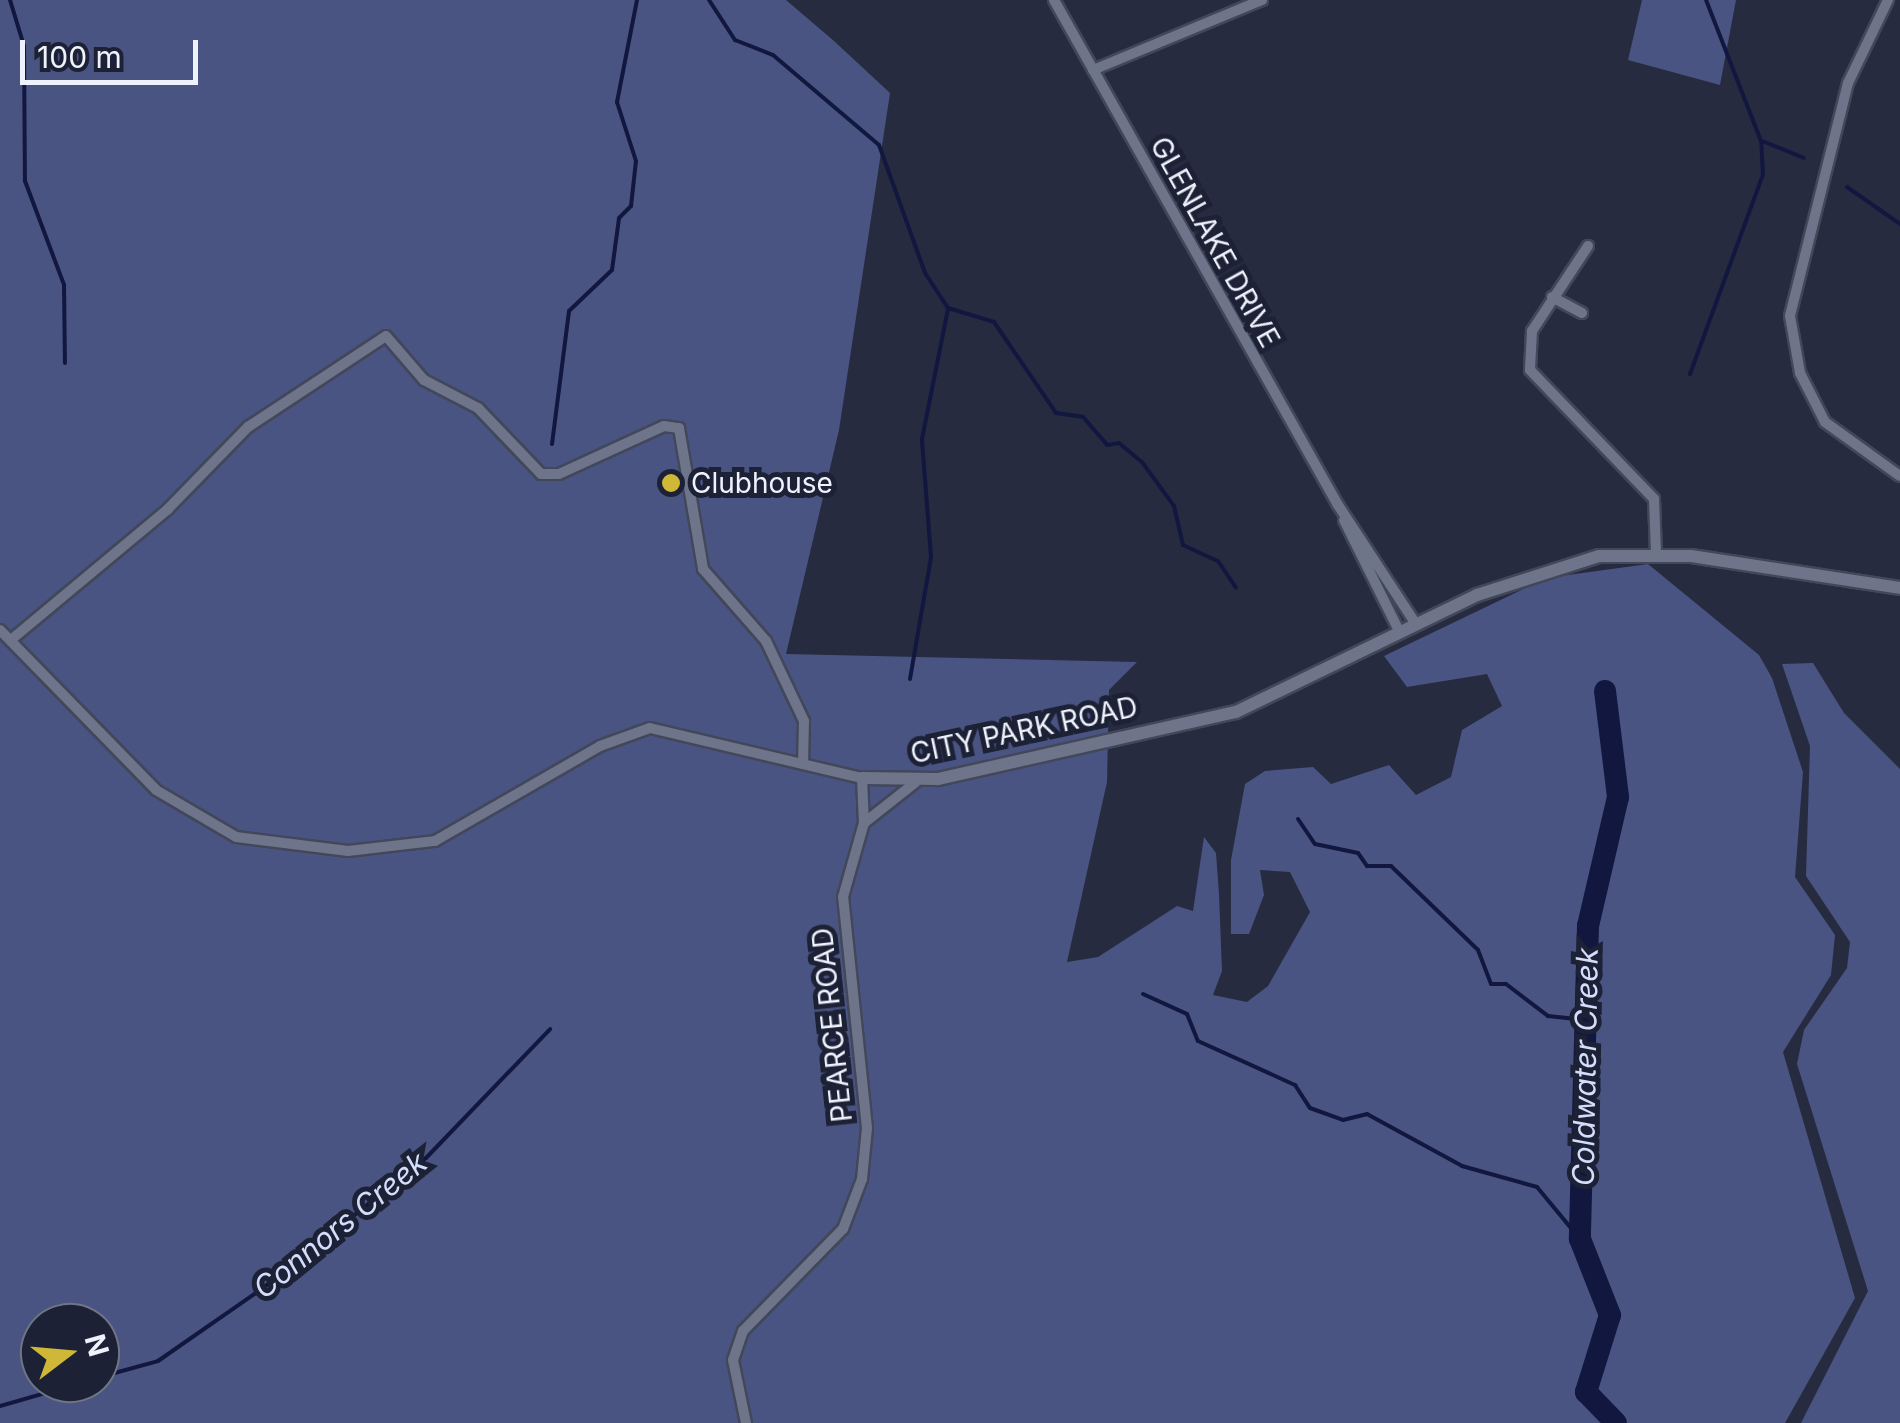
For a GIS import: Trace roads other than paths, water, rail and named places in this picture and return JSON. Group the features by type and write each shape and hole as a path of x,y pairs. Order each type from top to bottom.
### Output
{"street":[{"name":"GLENLAKE DRIVE","path":"1054,0 1338,505 1400,632"},
{"path":"1093,70 1262,0"},
{"path":"1888,0 1848,83 1790,316 1800,373 1826,422 1900,476"},
{"path":"1588,246 1532,331 1530,370 1654,499 1656,554"},
{"path":"1552,297 1582,314"},
{"path":"12,640 168,510 248,426 386,336 424,380 478,408 540,474 559,474 664,426 680,428 703,570 766,640 804,721 804,764"},
{"name":"GLENLAKE DRIVE","path":"1338,505 1416,624"},
{"name":"CITY PARK ROAD","path":"0,630 178,810 263,843 366,851 435,841 600,746 650,728 862,778 916,782 1236,712 1416,624 1546,568 1656,554 1900,588"},
{"name":"PEARCE ROAD","path":"746,1423 733,1360 742,1331 843,1229 862,1180 866,1128 843,897 864,823 862,778"},
{"path":"864,823 916,782"}],"waterway":[{"path":"10,0 24,46 25,181 64,285 65,363"},
{"path":"552,444 569,311 612,270 619,218 631,206 636,161 617,102 637,0"},
{"path":"709,0 735,40 773,55 879,145 925,273 948,308 994,322 1056,413 1083,417 1107,445 1119,443 1142,462 1174,506 1183,545 1218,561 1236,588"},
{"path":"1690,374 1763,175 1761,141 1706,0"},
{"path":"1762,141 1804,158"},
{"path":"1847,187 1900,224"},
{"path":"910,679 931,557 922,439 948,309"},
{"name":"Coldwater Creek","path":"1605,691 1618,797 1588,926 1580,1239 1610,1315 1586,1392 1616,1423"},
{"path":"1298,819 1315,844 1358,853 1367,866 1391,866 1478,950 1491,984 1506,984 1548,1016 1586,1020"},
{"path":"1143,994 1187,1014 1198,1041 1295,1085 1310,1108 1343,1120 1367,1114 1462,1166 1537,1187 1580,1239"},
{"name":"Connors Creek","path":"120,1371 158,1361 263,1288 426,1158 550,1029"},
{"name":"Connors Creek","path":"0,1406 20,1400"}],"place":[{"name":"Clubhouse","path":"671,483"}]}
